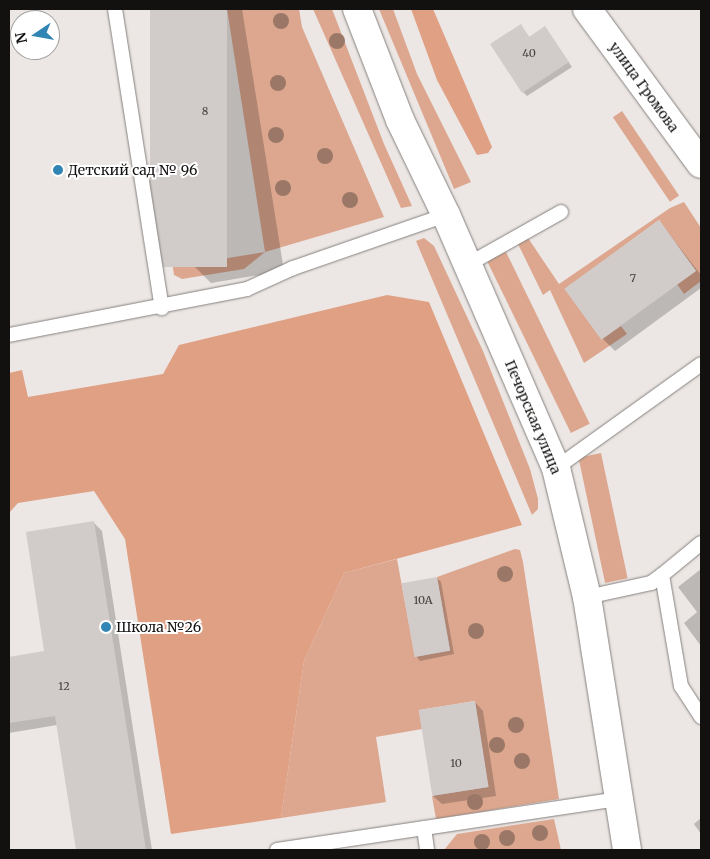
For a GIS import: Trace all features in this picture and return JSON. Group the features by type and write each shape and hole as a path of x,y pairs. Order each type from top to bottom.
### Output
{"street":[{"name":"Печорская улица","path":"357,9 400,120 468,264 556,468 587,596 627,850"},
{"name":"улица Громова","path":"587,9 701,164"}],"lane":[{"path":"115,9 162,308"},
{"path":"468,264 561,212"},
{"path":"9,335 162,308 247,289 293,268 446,215"},
{"path":"556,468 701,364"},
{"path":"587,596 651,583 701,543"},
{"path":"662,575 681,686 701,717"},
{"path":"277,850 619,799"},
{"path":"424,828 427,850"}],"shaded area":[{"path":"227,9 299,9 302,27 384,217 265,252"},
{"path":"313,9 332,9 384,144 412,206 401,208"},
{"path":"379,9 393,9 417,74 471,182 454,189"},
{"path":"411,9 433,9 492,147 488,153 477,155 437,80"},
{"path":"622,111 679,196 670,202 613,117"},
{"path":"684,202 701,228 701,281 684,294 677,284 696,271 659,220 565,289 602,339 621,326 627,334 584,363 550,290 543,295 518,244 528,238 559,284 670,208"},
{"path":"185,231 191,264 265,252 244,269 182,279 174,275 168,234"},
{"path":"424,238 434,246 483,351 530,469 538,499 538,509 532,515 416,241"},
{"path":"506,252 590,424 571,433 487,261"},
{"path":"387,295 429,302 522,525 344,573 304,661 281,818 171,834 125,539 94,491 18,503 9,513 9,373 22,370 28,397 163,374 179,345"},
{"path":"601,453 628,578 605,583 579,458"},
{"path":"515,549 520,550 523,562 559,799 436,819 432,796 488,787 475,701 419,710 422,729 376,737 386,802 281,818 304,661 344,573 397,559 415,657 450,650 437,577"},
{"path":"554,819 561,850 444,850 457,834"}],"building":[{"path":"150,9 227,9 227,267 150,267"},
{"path":"521,24 529,37 545,26 569,62 522,93 490,44"},
{"path":"659,220 696,271 601,340 564,289"},
{"path":"94,521 146,850 76,850 55,716 9,723 9,657 44,651 26,532"},
{"path":"437,577 450,651 415,657 402,583"},
{"path":"475,701 489,787 432,796 419,710"}],"place":[{"name":"Детский сад № 96","path":"58,170"},
{"name":"Школа №26","path":"106,627"}]}
